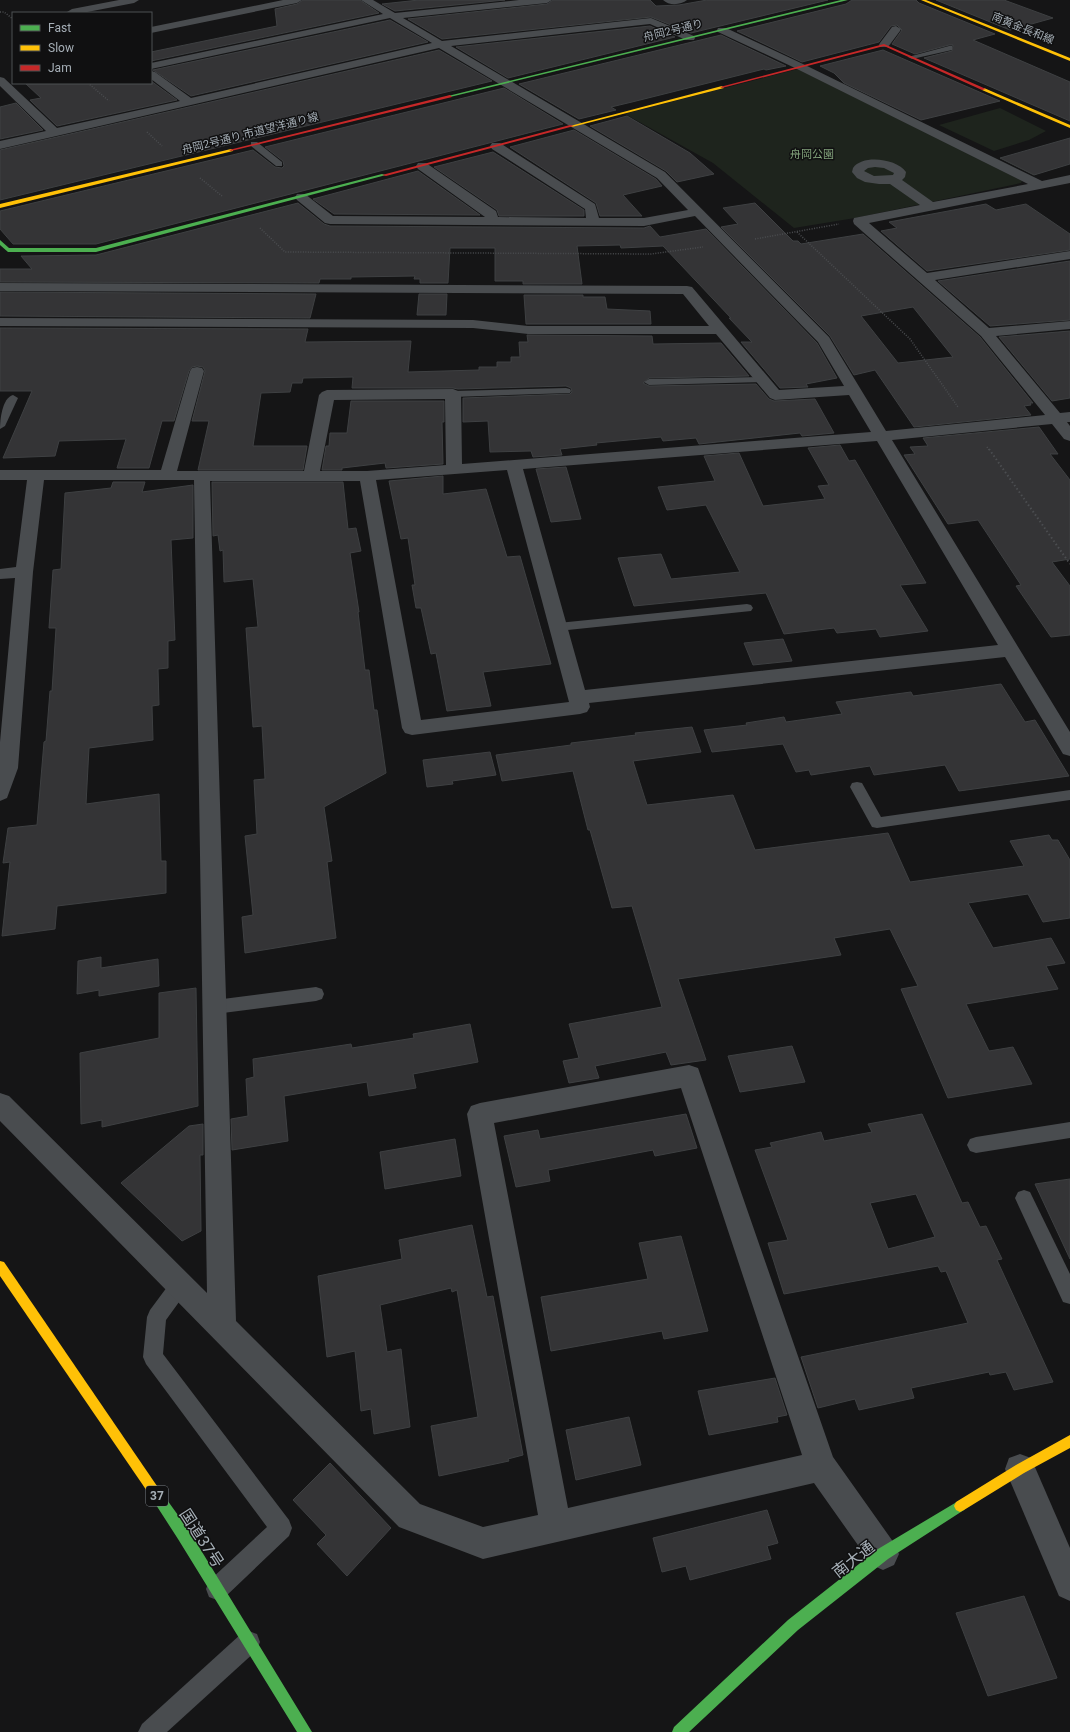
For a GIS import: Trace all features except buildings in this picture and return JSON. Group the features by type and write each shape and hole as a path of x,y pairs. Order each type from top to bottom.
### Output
{"main road":[{"name":"舟岡2号通り","path":"506,83 846,0"},
{"name":"南黄金長和線","path":"923,0 1070,60"},
{"path":"1,243 8,250 96,250 884,45 1069,126"},
{"name":"舟岡2号通り,市道望洋通り線","path":"0,206 506,83"},
{"name":"国道37号","path":"0,1266 183,1534 305,1732"},
{"name":"南大通","path":"679,1732 793,1625 883,1554 1020,1469 1070,1441"}],"street":[{"path":"72,12 134,0"},
{"path":"152,30 297,0"},
{"path":"366,0 661,175 824,340 880,436 1070,749"},
{"path":"152,66 393,15 547,0"},
{"path":"668,0 682,0"},
{"path":"0,145 442,44 651,21 690,38"},
{"path":"884,45 896,29"},
{"path":"722,30 799,66 1041,185"},
{"path":"152,75 189,102"},
{"path":"0,80 55,133"},
{"path":"496,146 591,207 593,222"},
{"path":"422,166 491,214 492,221"},
{"path":"859,221 1070,179"},
{"path":"893,180 931,207"},
{"path":"301,197 330,220 644,222 698,212"},
{"path":"859,221 986,333 1063,418 1070,436"},
{"path":"924,278 1070,255"},
{"path":"0,287 265,289 473,307 528,330 721,330"},
{"path":"254,324 265,289"},
{"path":"0,322 254,324 687,290 775,395 854,390"},
{"path":"986,333 1070,325"},
{"path":"168,475 197,371"},
{"path":"311,476 327,395 453,394 454,468"},
{"path":"0,475 367,476 454,468 880,436 1063,418"},
{"path":"367,476 412,728 580,707 514,464"},
{"path":"0,793 8,768 5,731 36,475"},
{"path":"202,475 222,1328"},
{"path":"0,574 24,572"},
{"path":"577,698 1010,650"},
{"path":"556,1526 480,1114 689,1076 821,1466 883,1554"},
{"path":"0,1104 410,1516 483,1543 821,1466"},
{"path":"1020,1469 1070,1585"}],"lane":[{"path":"912,57 949,48"},
{"path":"254,144 279,164"},
{"path":"649,382 763,380"},
{"path":"453,394 566,391"},
{"path":"0,426 13,398"},
{"path":"558,627 747,608"},
{"path":"857,787 877,823 1070,795"},
{"path":"215,1007 316,994"},
{"path":"976,1145 1070,1130"},
{"path":"1024,1198 1070,1294"},
{"path":"180,1286 157,1317 153,1357 281,1528 217,1589"},
{"path":"150,1732 249,1642"}],"path":[{"path":"0,12 4,12 12,18"},
{"path":"127,116 137,123 180,162 242,212 285,252 651,254 728,244 859,221"},
{"path":"797,231 910,340 1070,564"}],"green space":[{"name":"舟岡公園","path":"798,69 1022,181 1021,183 855,218 794,228 713,163 625,114"},
{"path":"1000,108 1046,131 1029,140 994,151 939,125"}],"traffic: fast":[{"path":"450,96 846,0"},
{"path":"0,242 8,250 96,250 384,175"},
{"path":"153,1490 183,1534 305,1732"},
{"path":"679,1732 793,1625 883,1554 960,1506"}],"traffic: slow":[{"path":"923,0 1070,60"},
{"path":"572,126 722,87"},
{"path":"984,89 1070,127"},
{"path":"0,206 231,150"},
{"path":"0,1266 153,1490"},
{"path":"960,1506 1020,1469 1070,1441"}],"traffic: jam":[{"path":"722,87 884,45 984,89"},
{"path":"231,150 450,96"},
{"path":"384,175 572,126"}]}
